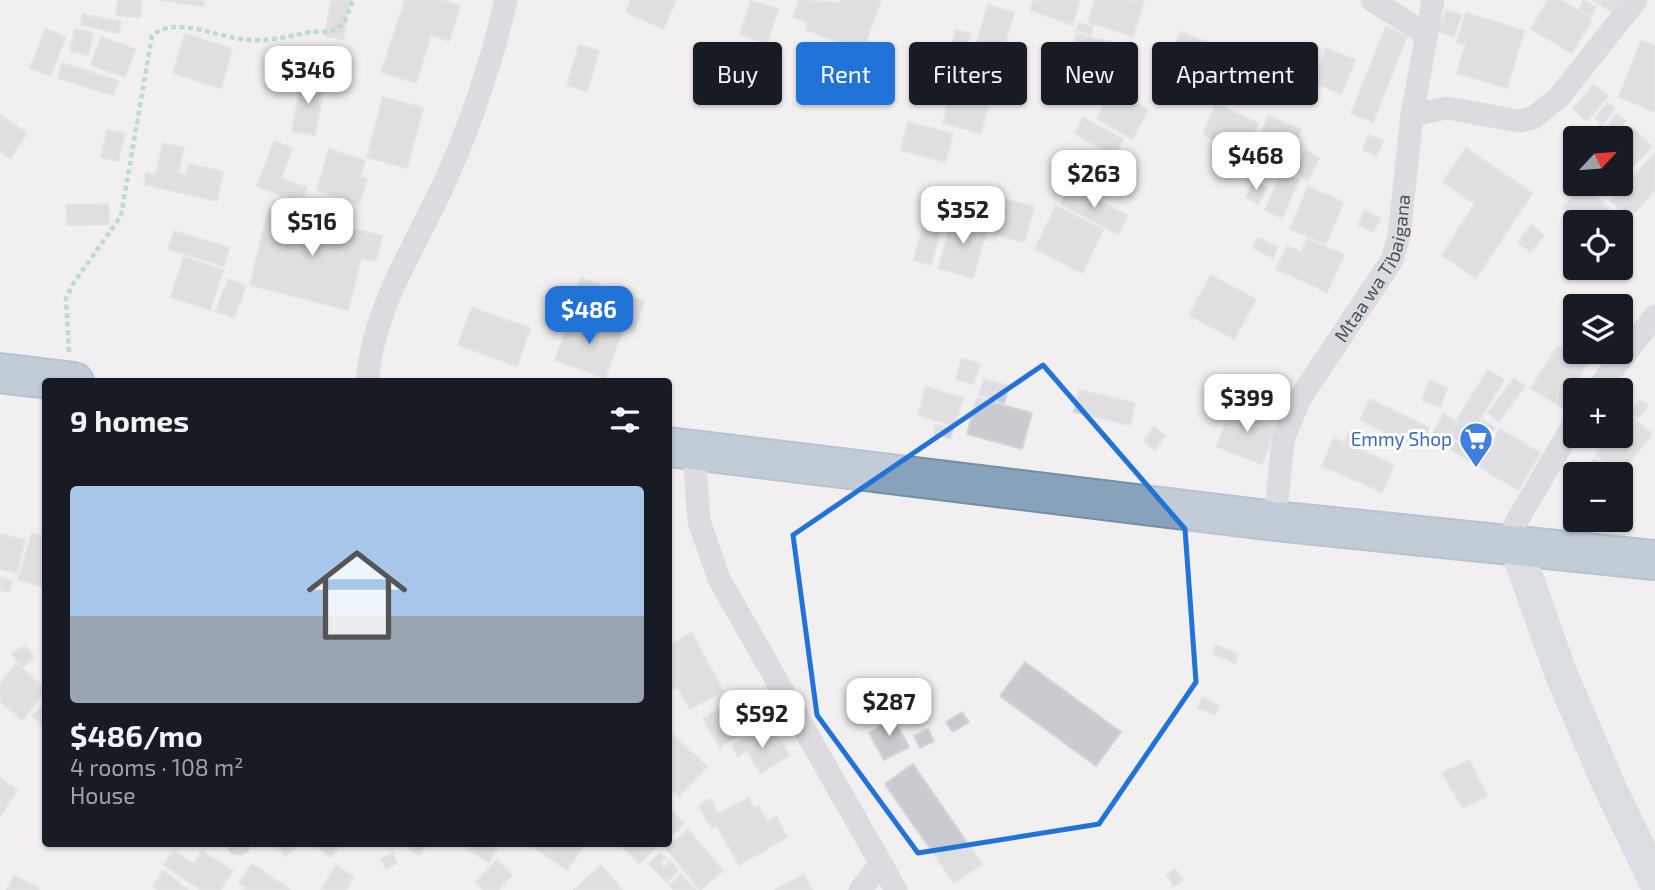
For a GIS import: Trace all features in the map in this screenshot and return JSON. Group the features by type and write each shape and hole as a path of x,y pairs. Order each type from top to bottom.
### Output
{"highway":[{"path":"0,373 45,378"},
{"path":"681,449 1275,520 1655,560"}],"street":[{"path":"368,378 373,335 385,301 463,141 489,71 506,0"},
{"path":"1372,0 1426,34"},
{"name":"Mtaa wa Tibaigana","path":"1275,520 1283,440 1300,398 1392,260 1399,236 1412,115 1433,0"},
{"path":"1412,115 1447,108 1519,121 1533,118 1559,97 1636,0"},
{"path":"1606,378 1655,316"},
{"path":"1563,442 1514,526 1516,547 1561,674 1611,790 1655,881"},
{"path":"681,449 699,521 719,579 896,890"},
{"path":"860,890 880,865"}],"path":[{"path":"72,378 66,298 121,216 152,36 168,26 184,26 224,38 274,41 333,31 343,22 352,0"}],"highlighted area":[{"path":"1043,365 1185,529 1196,682 1099,824 918,853 817,715 793,535"}],"building":[{"path":"118,0 142,0 140,18 116,15"},
{"path":"160,0 204,0 203,6"},
{"path":"331,0 350,0 343,39 325,36"},
{"path":"405,0 443,0 460,6 449,41 431,35 416,83 381,72"},
{"path":"631,0 676,0 663,29 626,12"},
{"path":"799,0 840,3 842,0 881,0 866,42 840,42 806,30 808,23 793,17"},
{"path":"1034,0 1080,0 1072,25 1030,10"},
{"path":"1095,0 1144,1 1133,36 1088,22"},
{"path":"1548,0 1561,0 1592,19 1572,53 1531,29"},
{"path":"1584,0 1596,7 1591,16 1579,9"},
{"path":"1592,0 1626,0 1617,15"},
{"path":"751,1 778,9 767,42 740,34"},
{"path":"988,5 1014,13 1005,42 977,42"},
{"path":"1446,10 1461,15 1454,37 1439,31"},
{"path":"1466,13 1524,31 1507,88 1457,73 1466,44 1457,42"},
{"path":"83,14 121,22 118,33 80,24"},
{"path":"1079,23 1093,27 1091,35 1076,30"},
{"path":"1386,27 1407,36 1373,122 1351,113"},
{"path":"46,29 66,37 50,76 30,68"},
{"path":"75,29 93,33 88,55 70,51"},
{"path":"956,30 971,34 968,42 953,42"},
{"path":"1181,32 1206,42 1176,42"},
{"path":"185,34 232,49 221,88 173,73"},
{"path":"1077,34 1111,42 1075,42"},
{"path":"101,37 135,49 125,77 91,65"},
{"path":"1641,41 1655,46 1655,112 1619,97"},
{"path":"579,45 599,51 587,91 567,85"},
{"path":"1326,48 1355,60 1341,94 1318,84 1318,67"},
{"path":"62,63 118,81 113,95 58,78"},
{"path":"302,76 325,81 315,135 292,131"},
{"path":"1594,85 1608,96 1587,121 1573,109"},
{"path":"383,97 423,108 407,168 367,157"},
{"path":"1608,103 1615,109 1602,125 1595,118"},
{"path":"1138,104 1148,110 1132,139 1097,118 1104,105"},
{"path":"948,105 988,105 981,133 943,123"},
{"path":"1216,105 1258,123 1244,153 1203,134"},
{"path":"1617,114 1626,121 1622,126 1607,126"},
{"path":"0,115 27,133 10,158 0,151"},
{"path":"1268,116 1301,129 1295,144 1262,131"},
{"path":"1083,117 1123,140 1113,156 1075,133"},
{"path":"908,122 953,134 945,162 901,150"},
{"path":"1633,128 1652,147 1633,164"},
{"path":"107,130 125,134 118,161 101,157"},
{"path":"1369,135 1383,141 1377,156 1363,150"},
{"path":"1257,140 1292,157 1286,169 1251,153"},
{"path":"1281,140 1294,146 1291,154 1278,149"},
{"path":"274,141 292,148 281,178 307,188 301,203 257,186"},
{"path":"163,143 184,148 178,173 187,175 189,164 223,172 217,201 144,184 146,173 156,175"},
{"path":"1466,148 1532,193 1476,278 1442,255 1475,204 1443,182"},
{"path":"329,149 365,161 360,177 367,179 359,204 317,190"},
{"path":"1305,150 1319,158 1308,180 1294,172"},
{"path":"1655,154 1655,190 1633,214 1633,210 1621,210 1611,201 1616,196 1633,196 1633,178"},
{"path":"1282,173 1299,180 1282,218 1265,210"},
{"path":"1254,181 1267,188 1258,204 1246,197"},
{"path":"1070,186 1128,216 1118,234 1061,204"},
{"path":"1308,187 1343,202 1326,244 1290,229"},
{"path":"1574,196 1596,196 1611,210 1565,210 1563,208"},
{"path":"1004,199 1034,207 1024,242 995,234"},
{"path":"108,204 109,224 67,225 66,205"},
{"path":"1056,206 1103,230 1082,273 1035,249"},
{"path":"269,208 382,236 376,261 361,258 348,310 250,285"},
{"path":"927,210 944,215 931,265 914,260"},
{"path":"1365,211 1380,218 1373,232 1358,225"},
{"path":"953,215 988,224 973,278 939,268"},
{"path":"1532,225 1544,235 1530,252 1518,242"},
{"path":"174,231 229,248 224,266 168,249"},
{"path":"1258,238 1278,247 1273,258 1253,248"},
{"path":"1307,239 1344,255 1327,292 1276,269 1287,246 1301,252"},
{"path":"184,257 223,270 210,310 171,297"},
{"path":"1211,275 1256,300 1234,339 1189,315"},
{"path":"581,278 644,301 634,331 571,308"},
{"path":"228,279 246,286 234,318 216,311"},
{"path":"472,308 530,328 517,366 458,345"},
{"path":"572,314 622,332 605,378 555,360"},
{"path":"1558,346 1563,349 1563,364 1587,364 1579,378 1563,378 1561,407 1531,388"},
{"path":"962,358 980,364 973,384 956,379"},
{"path":"1488,370 1504,380 1463,446 1447,436"},
{"path":"1514,378 1525,386 1499,421 1488,413"},
{"path":"984,379 1009,386 1004,403 979,395"},
{"path":"1430,381 1447,388 1440,407 1422,400"},
{"path":"926,387 963,398 955,426 918,415"},
{"path":"1079,390 1135,403 1130,425 1074,412"},
{"path":"1256,395 1266,399 1258,421 1275,428 1262,464 1217,447 1230,411 1248,417"},
{"path":"977,398 1032,413 1022,449 967,434"},
{"path":"1370,399 1429,428 1419,449 1360,420"},
{"path":"1641,400 1648,406 1638,418 1633,414 1633,409"},
{"path":"1444,414 1492,443 1500,429 1540,453 1518,490 1440,443 1436,448 1427,443"},
{"path":"1633,418 1652,434 1630,462 1605,462 1596,455 1602,448 1633,448"},
{"path":"1483,420 1494,428 1486,440 1475,432"},
{"path":"936,425 953,429 950,438 934,434"},
{"path":"1154,427 1165,436 1155,450 1144,441"},
{"path":"1349,433 1364,439 1356,459 1341,453"},
{"path":"1334,438 1394,465 1382,492 1322,466"},
{"path":"32,533 42,536 42,587 18,579"},
{"path":"0,534 25,540 17,573 0,569"},
{"path":"0,577 12,581 9,592 0,590"},
{"path":"692,633 723,691 690,709 678,687 672,689 672,645"},
{"path":"25,645 34,657 22,667 12,654"},
{"path":"1216,645 1238,654 1235,663 1213,654"},
{"path":"1025,662 1121,732 1096,766 1000,696"},
{"path":"17,664 42,686 42,695 22,720 0,701 0,684"},
{"path":"736,698 753,726 720,747 703,719"},
{"path":"1202,698 1219,705 1215,715 1198,708"},
{"path":"42,706 42,726 32,715"},
{"path":"890,712 909,747 884,760 869,733 884,724 880,718"},
{"path":"962,712 969,722 953,732 946,722"},
{"path":"759,729 766,740 776,734 789,755 761,773 747,750 738,756 732,746"},
{"path":"928,729 934,741 920,748 914,736"},
{"path":"672,734 707,767 679,796 672,790"},
{"path":"1469,760 1487,796 1463,808 1442,773"},
{"path":"913,764 982,864 954,883 885,784"},
{"path":"0,778 17,790 0,816"},
{"path":"748,798 754,808 758,806 767,821 776,816 787,837 739,865 717,825 712,828 699,806 710,799 718,814"},
{"path":"672,812 684,823 672,835"},
{"path":"688,830 723,871 700,890 666,848 672,847 672,843"},
{"path":"277,847 296,847 285,856"},
{"path":"317,847 338,847 331,857"},
{"path":"408,847 425,847 419,855"},
{"path":"494,847 497,849 488,862 467,849"},
{"path":"533,847 583,847 567,870"},
{"path":"623,847 656,847 639,863"},
{"path":"174,851 194,864 202,851 233,871 220,890 201,890 164,865"},
{"path":"393,853 397,863 386,869 381,859"},
{"path":"660,853 665,858 660,863 664,868 670,861 678,870 667,882 649,864"},
{"path":"497,860 512,875 498,890 484,890 476,882"},
{"path":"252,864 289,890 244,890 246,888 239,883"},
{"path":"336,865 354,877 346,890 321,890"},
{"path":"601,866 622,890 574,890"},
{"path":"1175,869 1183,880 1174,886 1167,875"},
{"path":"163,871 187,889 159,890 153,886"},
{"path":"681,875 696,890 674,890 670,885"},
{"path":"804,875 812,890 776,890 776,889"},
{"path":"14,876 39,888 38,890 7,890"}],"place":[{"name":"Emmy Shop","path":"1476,469"}]}
